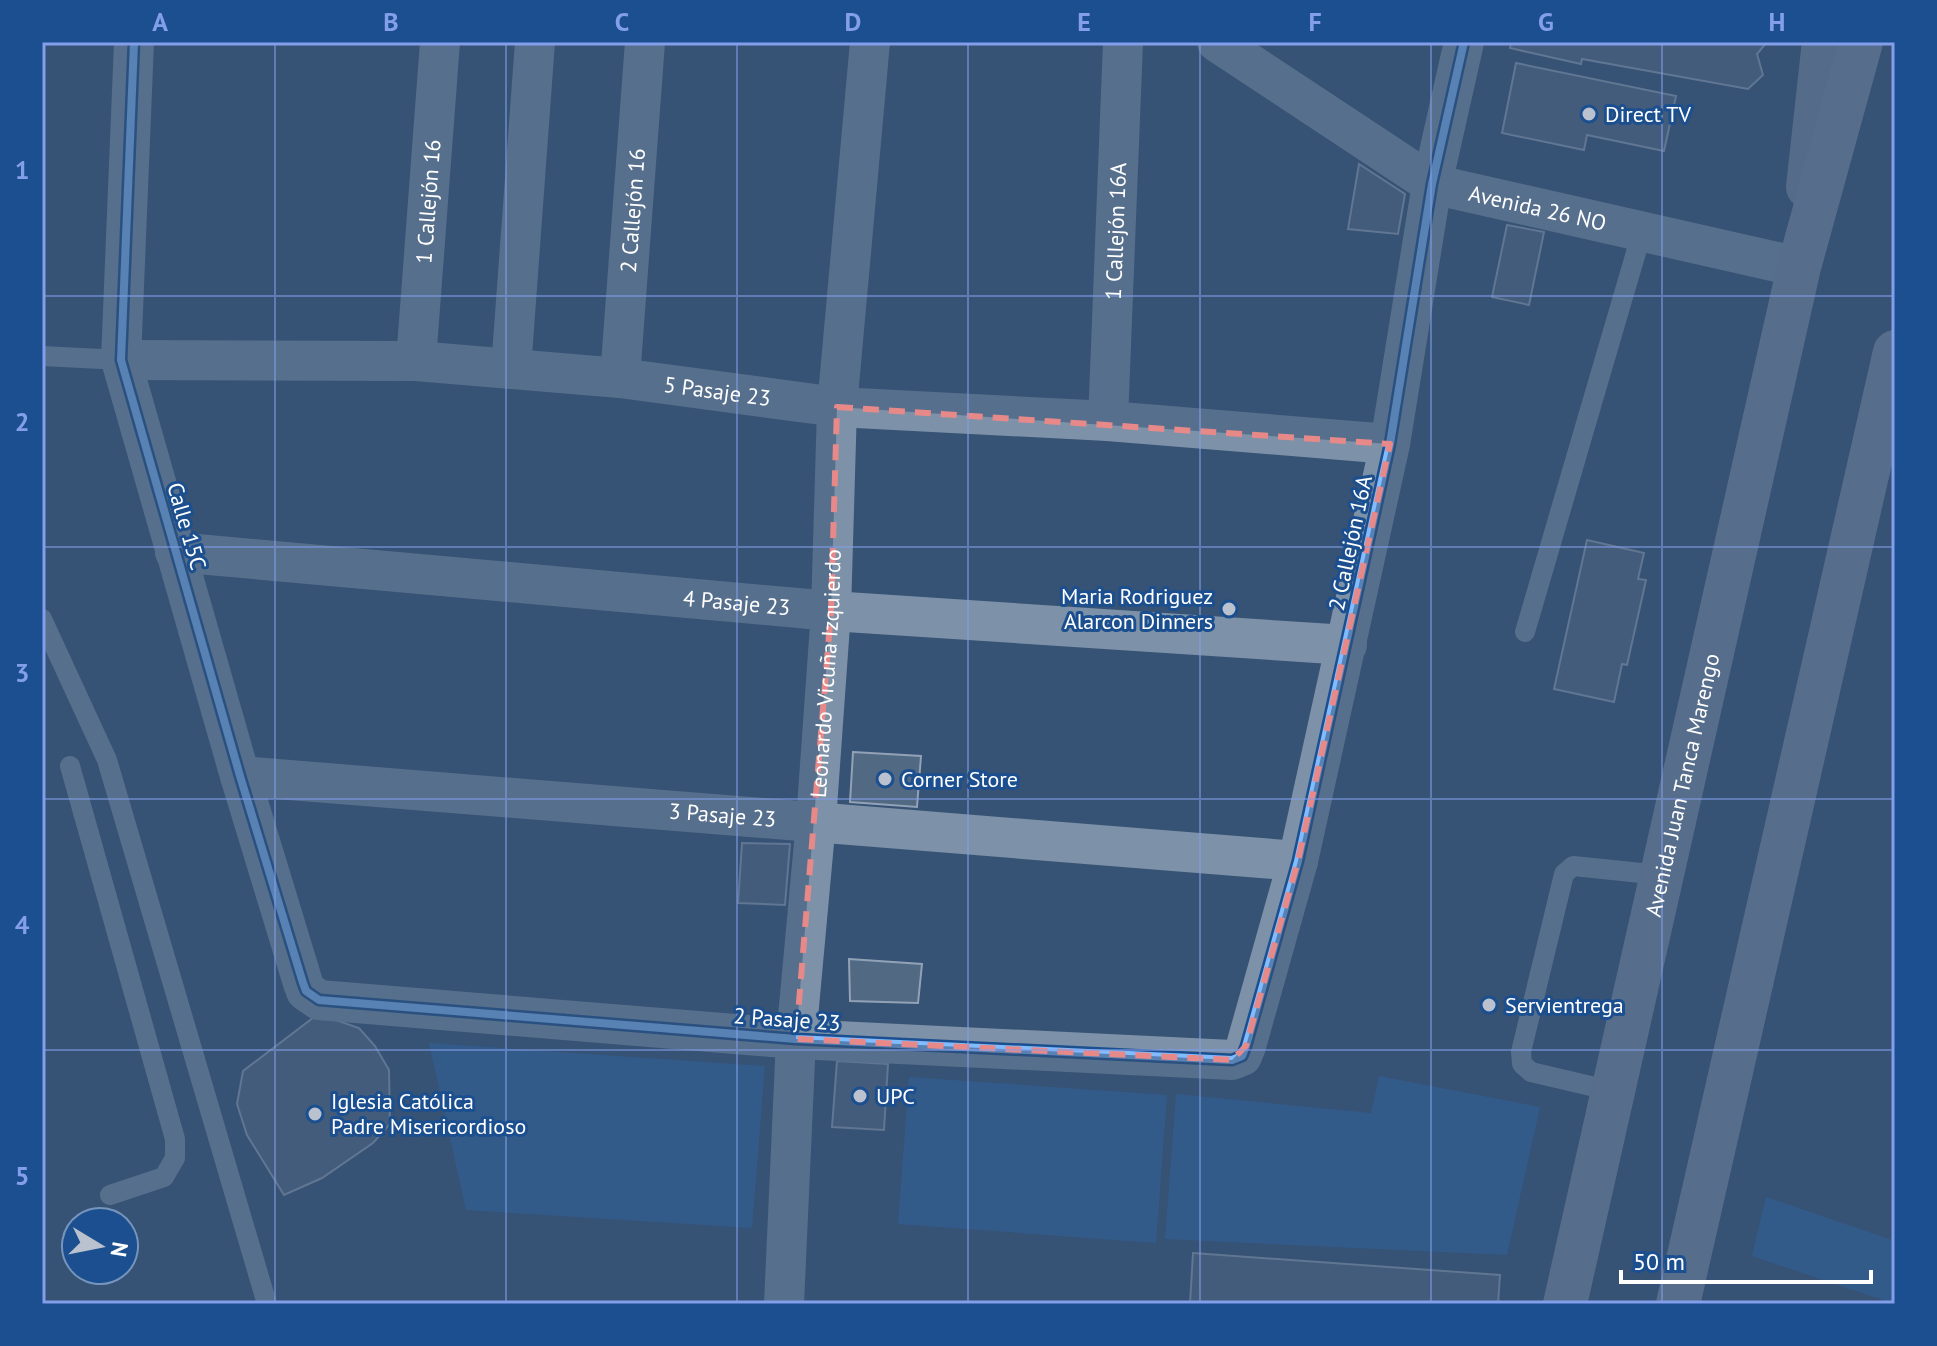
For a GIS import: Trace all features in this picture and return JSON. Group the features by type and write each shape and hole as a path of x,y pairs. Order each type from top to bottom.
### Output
{"main road":[{"name":"Avenida Juan Tanca Marengo","path":"1799,267 1824,42"},
{"name":"Avenida Juan Tanca Marengo","path":"1565,1304 1799,267 1861,42"},
{"path":"1678,1304 1895,352"}],"street":[{"name":"Calle 15C","path":"134,42 121,360 240,776 303,983 306,991 319,1000"},
{"name":"1 Callejón 16","path":"416,361 440,42"},
{"path":"511,369 535,42"},
{"name":"2 Callejón 16","path":"620,378 645,42"},
{"name":"Leonardo Vicuña Izquierdo","path":"784,1304 796,1039 831,611 837,407 870,42"},
{"name":"1 Callejón 16A","path":"1108,421 1123,42"},
{"name":"Avenida 26 NO","path":"1217,42 1432,184 1799,267"},
{"name":"2 Callejón 16A","path":"1246,1046 1298,861 1347,645 1390,444 1432,184 1464,42"},
{"name":"5 Pasaje 23","path":"121,360 416,361 620,378 837,407 1108,421 1390,444"},
{"name":"4 Pasaje 23","path":"175,552 831,611 1347,645"},
{"name":"3 Pasaje 23","path":"240,776 1298,861"},
{"name":"2 Pasaje 23","path":"319,1000 796,1039 1232,1060 1242,1056 1246,1046"}],"lane":[{"path":"1525,632 1642,232"},
{"name":"5 Pasaje 23","path":"42,356 121,360"},
{"path":"42,619 107,760 267,1304"},
{"path":"70,766 175,1139 175,1158 164,1177 110,1195"},
{"path":"1612,1091 1531,1072 1522,1064 1521,1052 1564,874 1573,866 1587,866 1661,875"}],"highlighted area":[{"path":"837,407 1390,444 1298,861 1246,1046 1232,1060 796,1039 831,611"}],"shaded area":[{"path":"429,1043 765,1066 752,1228 466,1210"},
{"path":"1379,1076 1540,1107 1507,1255 1165,1239 1176,1094 1371,1113"},
{"path":"909,1077 1167,1095 1156,1243 898,1224"},
{"path":"1766,1197 1895,1241 1895,1304 1752,1256"}],"building":[{"path":"1511,42 1767,42 1757,54 1763,75 1748,89 1582,59 1581,64 1510,48"},
{"name":"Direct TV","path":"1516,63 1676,96 1664,151 1587,135 1584,150 1502,133"},
{"path":"1359,164 1405,194 1398,234 1348,229"},
{"path":"1507,225 1544,232 1529,305 1492,297"},
{"path":"1587,540 1644,553 1638,579 1646,580 1627,665 1622,664 1614,702 1554,689"},
{"name":"Corner Store","path":"853,752 921,756 917,807 850,802"},
{"path":"742,843 790,844 785,905 738,903"},
{"path":"849,959 922,964 918,1003 850,1001"},
{"name":"Iglesia Católica Padre Misericordioso","path":"318,1014 359,1028 375,1046 389,1070 390,1124 373,1143 322,1178 284,1195 247,1135 237,1104 243,1071"},
{"name":"UPC","path":"837,1061 888,1064 884,1130 832,1127"},
{"path":"1193,1253 1500,1275 1498,1304 1190,1304"}],"cycle path":[{"path":"134,42 121,360 240,776 306,991 319,1000 796,1039 1232,1060 1242,1056 1246,1046 1298,861 1390,444 1432,184 1464,42"}],"place":[{"name":"Direct TV","path":"1589,114"},
{"name":"Maria Rodriguez Alarcon Dinners","path":"1229,609"},
{"name":"Corner Store","path":"885,779"},
{"name":"Servientrega","path":"1489,1005"},
{"name":"UPC","path":"860,1096"},
{"name":"Iglesia Católica Padre Misericordioso","path":"315,1114"}]}
